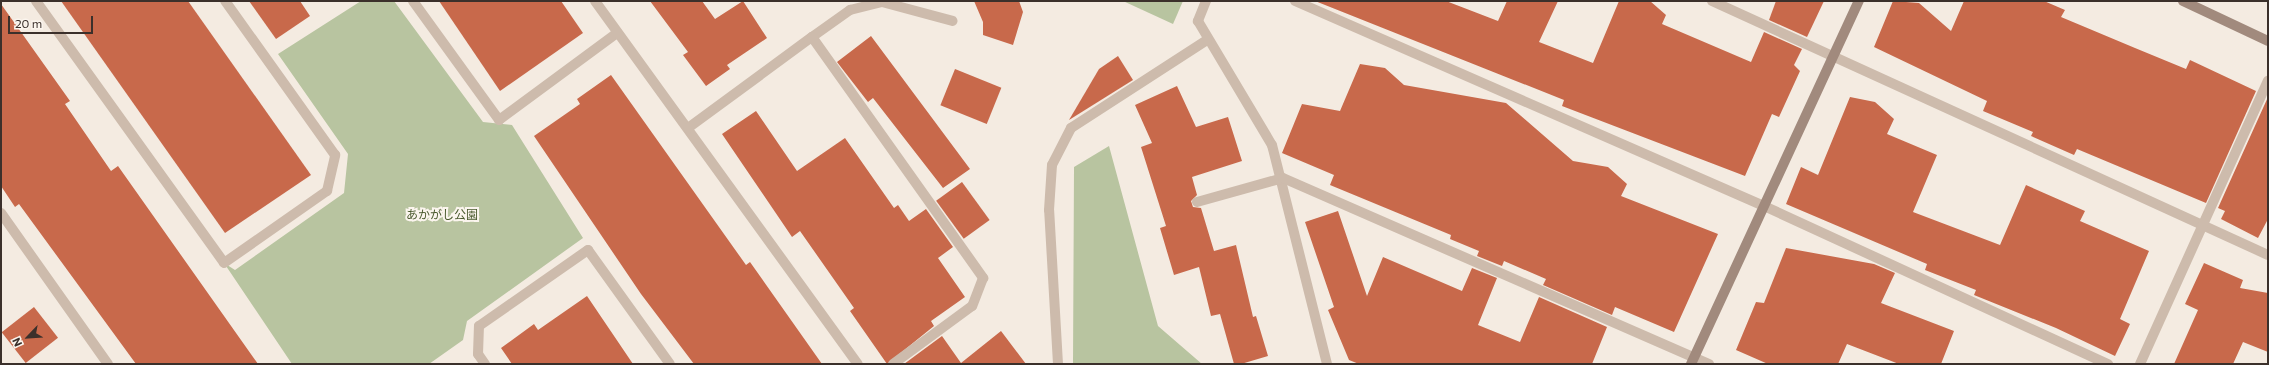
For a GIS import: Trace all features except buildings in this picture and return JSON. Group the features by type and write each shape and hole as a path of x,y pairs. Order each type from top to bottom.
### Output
{"street":[{"path":"36,1 224,262 327,191 335,155 225,1"},
{"path":"413,1 499,120 617,33"},
{"path":"595,1 858,364"},
{"path":"1206,1 1198,21 1207,40 1272,145 1283,178 1327,364"},
{"path":"1295,1 1764,206 2108,364"},
{"path":"1712,1 2268,255"},
{"path":"1693,361 1859,1"},
{"path":"2182,1 2268,41"},
{"path":"688,128 850,10 882,2 953,20"},
{"path":"812,37 983,278 972,306 893,364"},
{"path":"1058,364 1049,210 1052,165 1071,128 1207,40"},
{"path":"2140,364 2268,81"},
{"path":"1197,202 1283,178 1693,361 1709,364"},
{"path":"1,213 108,364"},
{"path":"485,364 478,354 479,326 588,250 670,364"}],"green space":[{"name":"あかがし公園","path":"361,1 394,1 483,122 512,125 583,238 467,321 463,340 429,364 292,364 224,263 235,270 344,193 348,154 278,54"},
{"path":"1123,1 1183,1 1173,24"},
{"path":"1109,146 1158,326 1202,364 1073,364 1074,167"}]}
